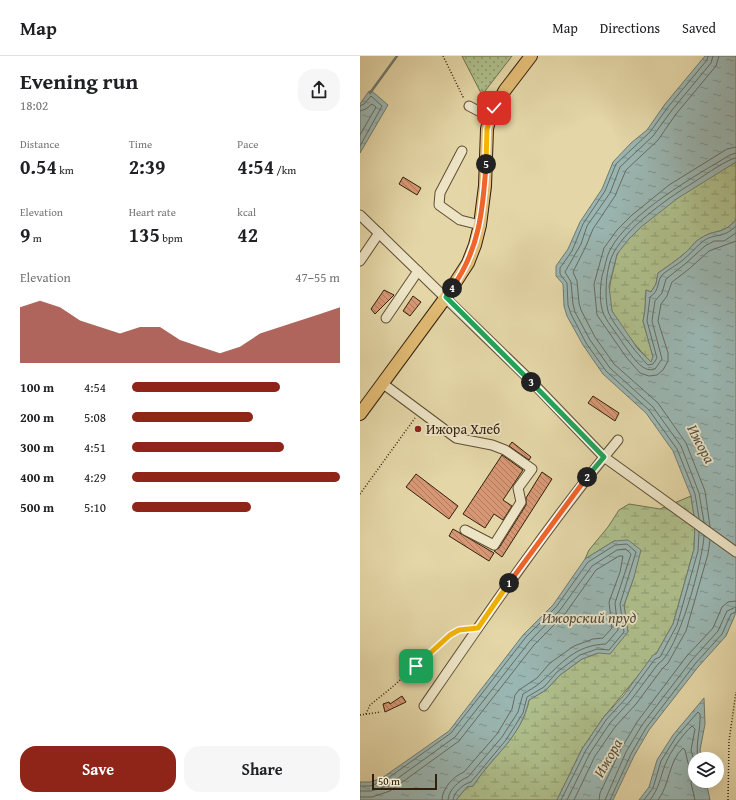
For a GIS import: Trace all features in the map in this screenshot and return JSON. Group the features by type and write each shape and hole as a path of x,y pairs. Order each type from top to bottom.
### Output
{"main road":[{"path":"360,414 446,297 468,263 475,245 480,225 485,186 487,129 490,117 505,90 531,56"}],"lane":[{"path":"468,106 490,117"},
{"path":"462,151 440,193 439,205 460,220 480,225"},
{"path":"360,215 530,380 604,457 736,552"},
{"path":"360,261 379,233"},
{"path":"386,318 409,279 418,271"},
{"path":"382,383 456,438 492,445 506,450 532,469 518,488 520,502 494,545 465,530"},
{"path":"424,706 520,567 618,440"}],"path":[{"path":"443,56 468,106"},
{"path":"360,494 420,412"},
{"path":"366,714 370,705 450,635 459,630 478,628"},
{"path":"728,800 729,748 736,692"},
{"path":"360,715 380,712"}],"green space":[{"path":"462,56 512,56 482,95"},
{"path":"736,162 736,220 723,230 711,233 699,239 682,256 658,273 656,284 651,292 646,290 643,321 653,357 651,362 635,345 612,311 609,293 617,255 625,242 637,229 653,216 706,179"},
{"path":"691,496 695,522 694,549 673,624 656,654 603,718 582,749 557,800 456,800 467,787 473,786 506,745 520,724 529,700 546,690 560,675 582,659 598,653 628,632 624,605 634,577 614,541 585,559 589,550 608,527 619,510 629,504 660,509"}],"water":[{"name":"Ижора","path":"705,56 736,56 736,162 678,198 641,227 617,254 609,286 612,311 638,349 651,362 653,357 643,321 646,290 651,292 656,284 658,273 682,256 699,239 711,233 723,230 736,220 735,615 726,636 698,667 649,730 634,756 613,800 557,800 582,749 603,718 624,695 653,655 656,654 673,624 694,549 695,522 691,496 673,451 646,413 603,374 583,345 567,316 564,306 563,284 556,276 556,266 568,249 580,222 602,189 613,162 631,143 647,130 665,104"},
{"path":"369,91 373,92 388,105 360,153 360,104"},
{"name":"Ижорский пруд","path":"628,540 641,550 634,577 624,605 628,632 610,654 598,653 582,659 560,675 546,690 529,700 520,725 506,746 473,786 467,787 456,800 360,800 360,782 370,782 382,778 449,731 523,635 553,605 585,559 614,541"},
{"path":"704,698 705,724 700,752 688,752 688,788 707,788 710,800 639,800 649,787 657,760 673,735"}],"building":[{"path":"403,177 421,188 417,195 399,184"},
{"path":"384,290 394,295 375,314 371,309"},
{"path":"413,296 421,302 410,316 403,311"},
{"path":"593,396 619,413 615,421 588,403"},
{"path":"512,442 531,457 529,460 509,446"},
{"path":"502,455 523,470 503,500 512,506 503,520 494,514 485,528 463,514"},
{"path":"542,472 552,479 502,557 494,551 499,548 526,505 526,498"},
{"path":"416,474 458,506 449,519 406,487"},
{"path":"453,529 494,553 489,561 449,536"},
{"path":"402,696 406,702 385,712 383,704 389,702 390,704"}],"waterway":[{"path":"370,93 397,56"}],"place":[{"name":"Ижора Хлеб","path":"418,429"}],"route":[{"path":"416,666 450,635 459,630 478,628 520,567 592,470 604,457 530,380 446,297 468,263 478,236 485,186 487,129 494,108"}]}
